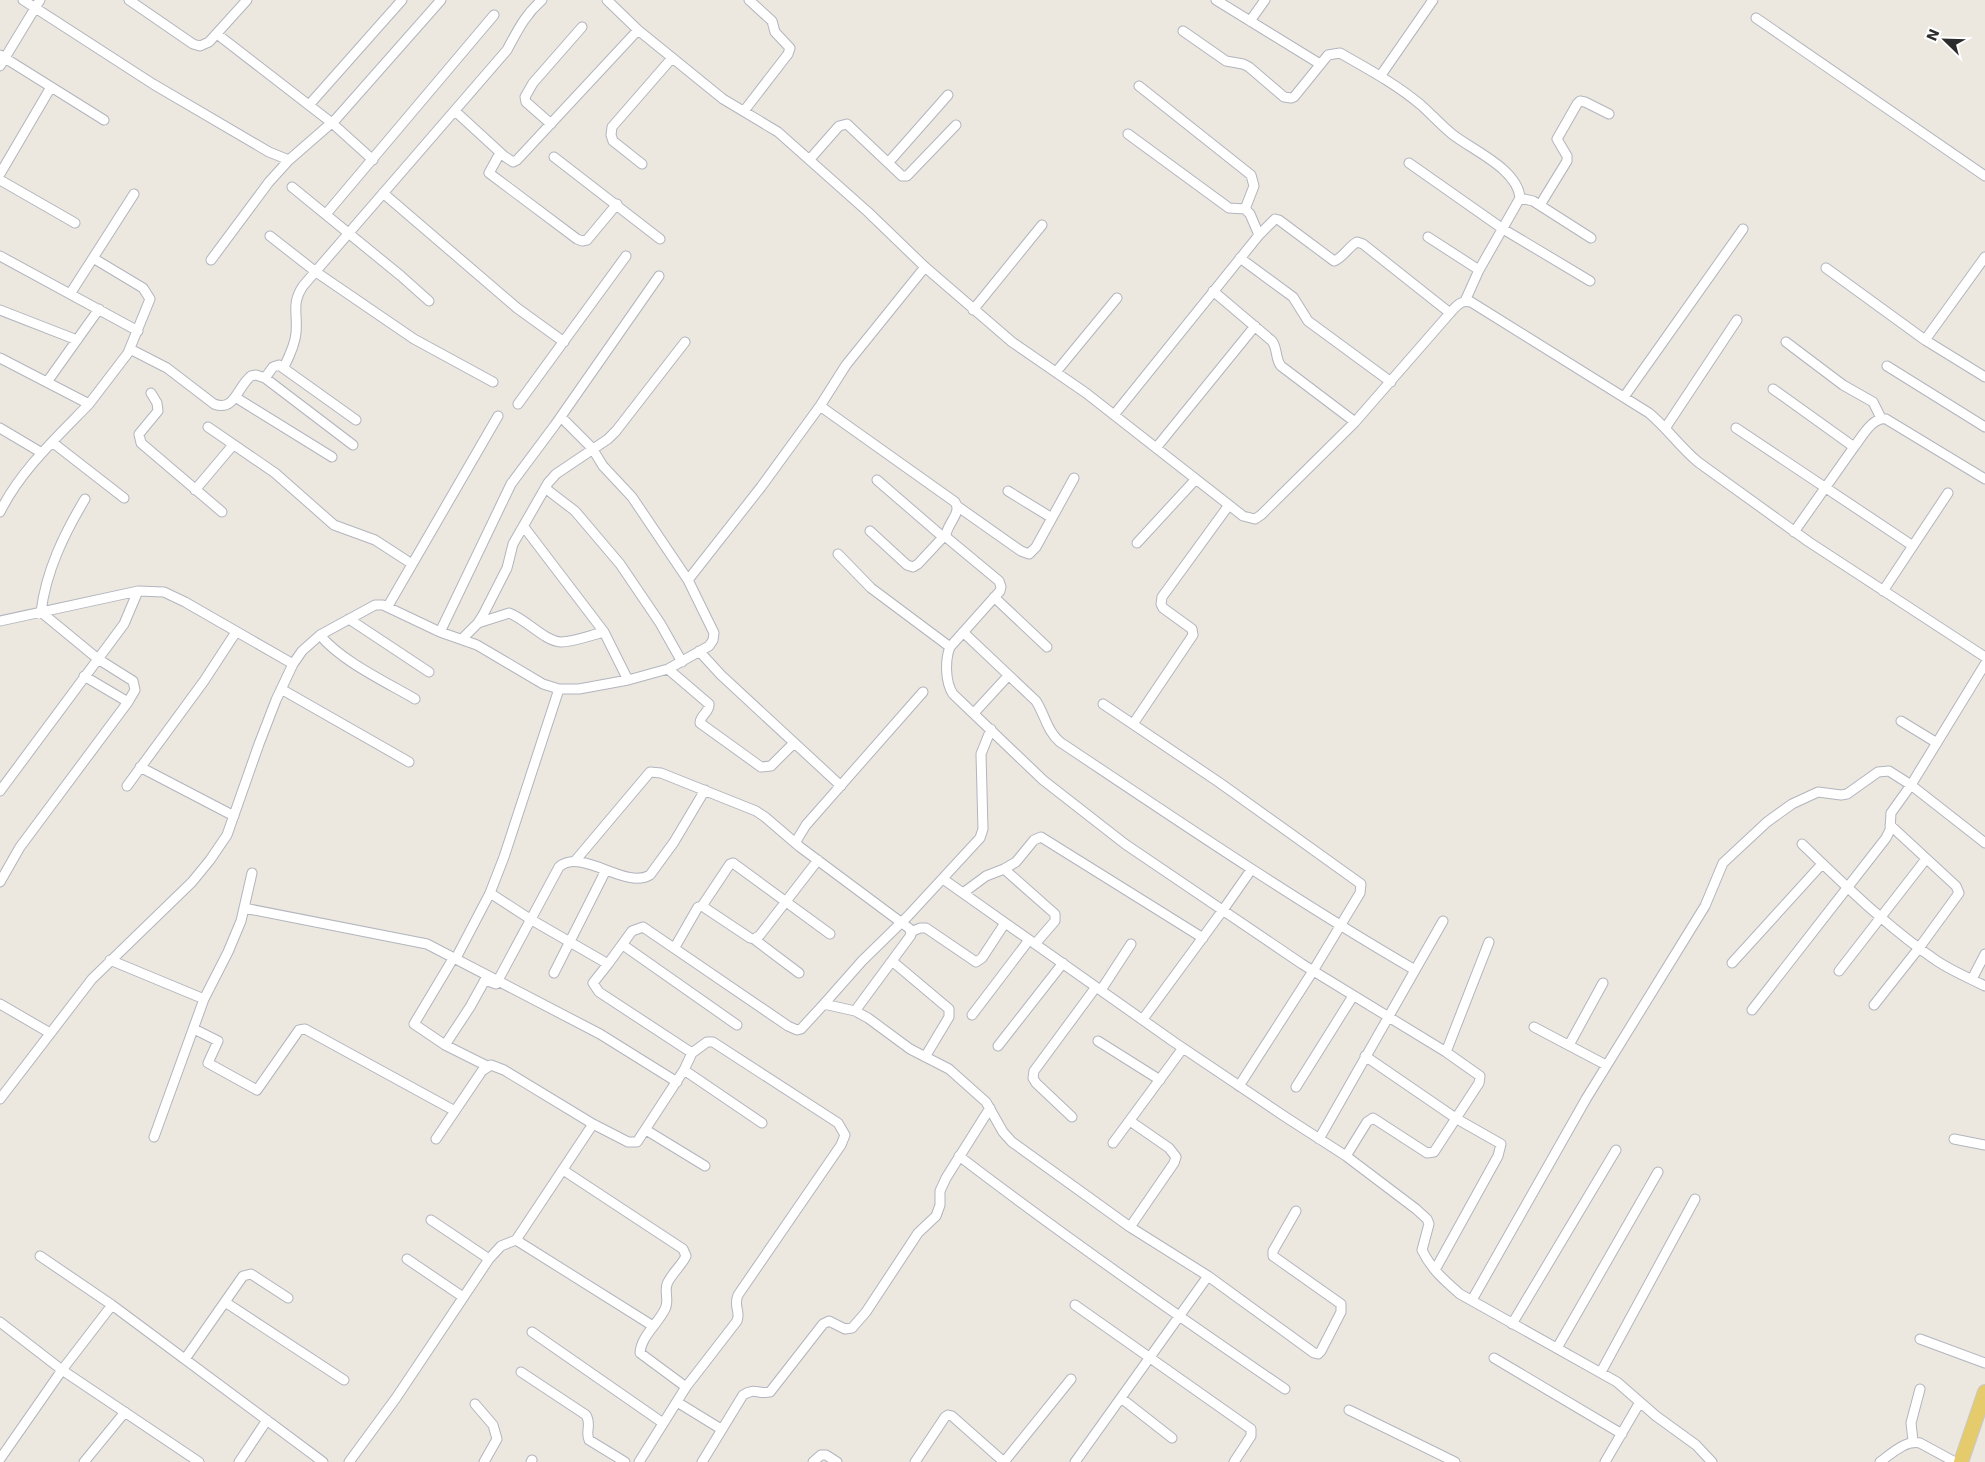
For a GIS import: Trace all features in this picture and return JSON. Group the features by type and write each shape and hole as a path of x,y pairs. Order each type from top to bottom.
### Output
{"main road":[{"path":"1961,1462 1985,1392"},
{"path":"1970,1462 1985,1421"}],"street":[{"path":"23,0 38,4 153,84 260,147 289,160"},
{"path":"129,0 193,44 200,46 217,34 247,0"},
{"path":"309,105 402,0"},
{"path":"211,260 269,182 289,160 332,123 441,0"},
{"path":"284,368 296,334 294,306 298,293 507,50 528,12 542,0"},
{"path":"606,0 638,30 723,99 778,132 810,159 925,267 1012,342 1114,415 1249,519 1261,516 1355,422 1459,303 1465,301 1472,302 1624,397 1666,427 1685,452 1794,532 1985,657"},
{"path":"744,110 788,54 790,48 775,32 772,21 749,0"},
{"path":"1216,0 1320,64"},
{"path":"1250,21 1265,0"},
{"path":"1381,76 1433,0"},
{"path":"38,4 2,59 104,120"},
{"path":"326,214 494,15"},
{"path":"1756,18 1985,176"},
{"path":"551,124 526,102 525,97 533,83 582,27"},
{"path":"455,111 500,153 513,162 517,160 638,30"},
{"path":"1183,32 1226,61 1249,67 1284,97 1291,98 1294,97 1320,64 1332,53 1340,53 1381,76 1421,105 1452,134 1510,176 1519,191 1520,198 1479,270 1465,301"},
{"path":"217,34 332,123 373,160"},
{"path":"642,164 612,140 612,127 672,58"},
{"path":"1139,86 1251,175 1254,186 1245,209"},
{"path":"0,174 51,87"},
{"path":"888,163 948,95"},
{"path":"1540,205 1566,166 1567,156 1557,139 1577,104 1580,101 1585,102 1609,114"},
{"path":"810,159 839,126 848,124 902,176 907,176 956,125"},
{"path":"1128,134 1229,208 1245,209 1250,214 1259,235"},
{"path":"500,153 488,173 577,239 587,240 617,204"},
{"path":"554,157 660,239"},
{"path":"1409,163 1503,229 1590,281"},
{"path":"0,180 75,223"},
{"path":"292,187 429,301"},
{"path":"383,193 517,308 564,342"},
{"path":"70,294 134,194"},
{"path":"1520,198 1528,199 1540,205 1591,238"},
{"path":"1114,415 1272,220 1277,219 1334,261 1353,245 1360,243 1450,312"},
{"path":"973,310 1042,225"},
{"path":"1624,397 1743,229"},
{"path":"270,236 316,272 414,339 493,382"},
{"path":"1428,237 1479,270"},
{"path":"0,256 138,331"},
{"path":"518,404 626,256"},
{"path":"1925,340 1985,257"},
{"path":"0,512 17,485 42,453 89,404 130,349 150,299 147,292 93,258"},
{"path":"1240,258 1293,297 1308,321 1391,382"},
{"path":"688,580 762,487 820,406 846,364 925,267"},
{"path":"1826,268 1925,340 1985,377"},
{"path":"440,632 511,484 659,276"},
{"path":"1213,291 1274,343 1277,360 1281,366 1355,422"},
{"path":"1056,372 1117,298"},
{"path":"46,382 99,309"},
{"path":"0,310 77,340"},
{"path":"1666,427 1737,320"},
{"path":"1156,448 1255,326"},
{"path":"462,639 478,624 507,568 513,544 545,488 556,474 608,439 616,431 686,342"},
{"path":"1786,342 1844,385 1873,402 1881,418"},
{"path":"130,349 167,368 214,404 226,406 251,376 256,375 265,378 353,445"},
{"path":"0,358 89,404"},
{"path":"265,378 273,367 279,365 356,420"},
{"path":"1887,366 1985,427"},
{"path":"1773,389 1854,447"},
{"path":"150,393 157,403 158,411 140,434 139,440 222,512"},
{"path":"235,396 332,457"},
{"path":"820,406 958,506 1029,554 1036,547 1074,478"},
{"path":"388,606 498,416"},
{"path":"0,1099 92,979 192,882 210,860 227,835 259,744 293,664 302,651 320,635 375,604 388,606 440,632 477,645 543,684 559,689 579,689 628,680 668,669 700,652 712,642 714,633 688,580 644,513 603,466 592,448 560,417"},
{"path":"1794,532 1854,447 1874,421 1881,418 1893,421 1985,479"},
{"path":"208,427 275,473 334,525 375,540 412,564"},
{"path":"0,428 42,453"},
{"path":"1736,428 1913,546"},
{"path":"52,442 124,498"},
{"path":"195,490 232,445"},
{"path":"877,480 1001,586 994,597 950,647 946,659 950,690 1043,780 1125,844 1313,970 1446,1052 1480,1076 1479,1083 1457,1119 1436,1150 1430,1154 1376,1119 1371,1118 1346,1156"},
{"path":"1137,543 1196,480"},
{"path":"545,488 575,511 620,564 660,623 682,662"},
{"path":"1008,491 1052,518"},
{"path":"1884,591 1948,494"},
{"path":"42,612 43,597 49,575 62,541 84,499"},
{"path":"1133,724 1193,635 1192,630 1163,608 1161,604 1162,597 1229,505"},
{"path":"870,531 907,565 913,567 944,536 958,506"},
{"path":"524,527 604,632 628,680"},
{"path":"838,554 870,588 950,647"},
{"path":"0,791 124,624 138,591"},
{"path":"0,621 138,591 164,592 293,664"},
{"path":"994,597 1047,647"},
{"path":"0,882 20,847 135,690 133,681 98,659 42,612"},
{"path":"478,624 509,613 552,639 561,642 604,632"},
{"path":"349,619 429,672"},
{"path":"127,786 204,681 236,632"},
{"path":"963,632 1036,701 1042,709 1049,731 1060,742 1250,870 1415,970"},
{"path":"320,635 341,654 415,699"},
{"path":"700,652 721,675 841,786"},
{"path":"1752,1010 1886,838 1891,812 1911,785 1985,664"},
{"path":"668,669 708,704 708,709 700,719 700,723 761,767 771,766 794,742"},
{"path":"84,676 128,702"},
{"path":"974,713 1008,676"},
{"path":"281,689 409,762"},
{"path":"559,689 504,857 490,893 455,958 414,1024 445,1044 487,1066 491,1065 504,1070 593,1124 633,1143 637,1142 646,1130 677,1082 692,1053 707,1042 713,1042 838,1123 845,1136 841,1145 738,1295 735,1302 738,1314 737,1321 686,1387 639,1462"},
{"path":"795,843 806,825 923,692"},
{"path":"1102,704 1358,881 1362,887 1313,970 1239,1086"},
{"path":"1901,721 1936,743"},
{"path":"692,1053 599,992 593,983 632,931 643,927 792,1028 797,1030 803,1027 862,960 977,843 982,834 981,754 991,729"},
{"path":"140,768 234,816"},
{"path":"1472,1300 1606,1065 1705,906 1718,872 1731,855 1767,822 1809,794 1818,792 1847,794 1878,772 1885,770 1894,772 1985,843"},
{"path":"575,861 650,772 661,772 756,812 901,922 911,932"},
{"path":"445,1044 486,980 496,984 499,980 559,867 575,861 634,878 644,879 650,875 674,842 705,790"},
{"path":"1874,1005 1959,893 1956,886 1890,825"},
{"path":"963,893 986,876 1016,862 1034,840 1044,838 1203,938"},
{"path":"1802,844 1848,888 1919,948 1939,962 1985,986"},
{"path":"1838,971 1926,859"},
{"path":"754,939 760,935 818,860"},
{"path":"675,947 698,907 702,906 732,863 830,934"},
{"path":"1732,963 1822,864"},
{"path":"972,1015 1032,942 1055,922 1055,914 1004,869"},
{"path":"554,973 606,870"},
{"path":"1142,1019 1203,938 1250,870"},
{"path":"154,1137 204,999 228,952 241,921 252,873"},
{"path":"943,879 1183,1048 1346,1156 1427,1219 1429,1224 1422,1250 1428,1263 1434,1270 1460,1294 1617,1382 1696,1445 1712,1462"},
{"path":"490,893 530,919 608,964"},
{"path":"702,906 754,939 799,973"},
{"path":"244,908 427,944 600,1034 677,1082"},
{"path":"1320,1139 1442,922"},
{"path":"856,1011 911,932 920,928 926,928 976,962 982,958 1005,923"},
{"path":"1446,1052 1489,942"},
{"path":"1072,1117 1036,1083 1033,1078 1034,1072 1131,944"},
{"path":"623,945 737,1025"},
{"path":"1972,979 1985,954"},
{"path":"110,960 204,999"},
{"path":"892,961 949,1009 950,1017 925,1057"},
{"path":"998,1046 1062,964"},
{"path":"1569,1045 1603,983"},
{"path":"1296,1087 1353,996"},
{"path":"0,1004 50,1034"},
{"path":"824,1004 856,1011 879,1024 910,1049 949,1069 990,1108 1003,1132 1012,1142 1130,1227 1208,1276 1318,1354 1321,1352 1341,1312 1340,1304 1273,1256 1273,1251 1296,1211"},
{"path":"1534,1027 1606,1065"},
{"path":"194,1030 218,1041 208,1063 257,1090 299,1030 303,1029 455,1111"},
{"path":"1098,1041 1160,1080"},
{"path":"1113,1143 1183,1048"},
{"path":"1365,1056 1457,1119 1499,1142 1501,1146 1498,1156 1434,1270"},
{"path":"436,1139 487,1066"},
{"path":"684,1070 762,1123"},
{"path":"702,1462 743,1395 753,1390 770,1392 823,1324 829,1321 846,1329 852,1328 866,1312 918,1233 936,1216 940,1205 940,1191 959,1156 990,1108"},
{"path":"1130,1121 1169,1148 1176,1157 1174,1163 1130,1227"},
{"path":"349,1462 396,1398 489,1259 500,1246 516,1240 593,1124"},
{"path":"646,1130 705,1166"},
{"path":"1954,1140 1985,1145"},
{"path":"1512,1324 1616,1150"},
{"path":"959,1156 1179,1317 1285,1389"},
{"path":"562,1170 683,1249 686,1258 668,1282 666,1289 667,1304 642,1344 640,1354 686,1387"},
{"path":"1557,1348 1658,1172"},
{"path":"1601,1372 1695,1199"},
{"path":"431,1220 489,1259"},
{"path":"516,1240 653,1326"},
{"path":"40,1256 112,1304 323,1462"},
{"path":"407,1259 464,1297"},
{"path":"185,1359 247,1274 251,1274 288,1298"},
{"path":"1075,1462 1208,1276"},
{"path":"225,1302 344,1380"},
{"path":"0,1459 62,1370 112,1304"},
{"path":"1075,1305 1150,1356 1251,1429 1251,1436 1234,1462"},
{"path":"0,1322 62,1370 199,1462"},
{"path":"532,1332 663,1423"},
{"path":"1920,1339 1985,1363"},
{"path":"1494,1358 1622,1434"},
{"path":"522,1372 586,1415 590,1421 587,1436 589,1440 626,1462"},
{"path":"915,1462 948,1415 952,1416 1005,1462 1071,1379"},
{"path":"1913,1441 1911,1423 1920,1389"},
{"path":"1121,1398 1172,1438"},
{"path":"676,1402 721,1429"},
{"path":"1605,1462 1640,1402"},
{"path":"475,1404 493,1425 497,1439 484,1462"},
{"path":"1349,1410 1455,1462"},
{"path":"84,1462 125,1412"},
{"path":"239,1462 267,1420"},
{"path":"1880,1462 1913,1441 1955,1462"},
{"path":"813,1462 821,1455 826,1455 837,1462"}]}
